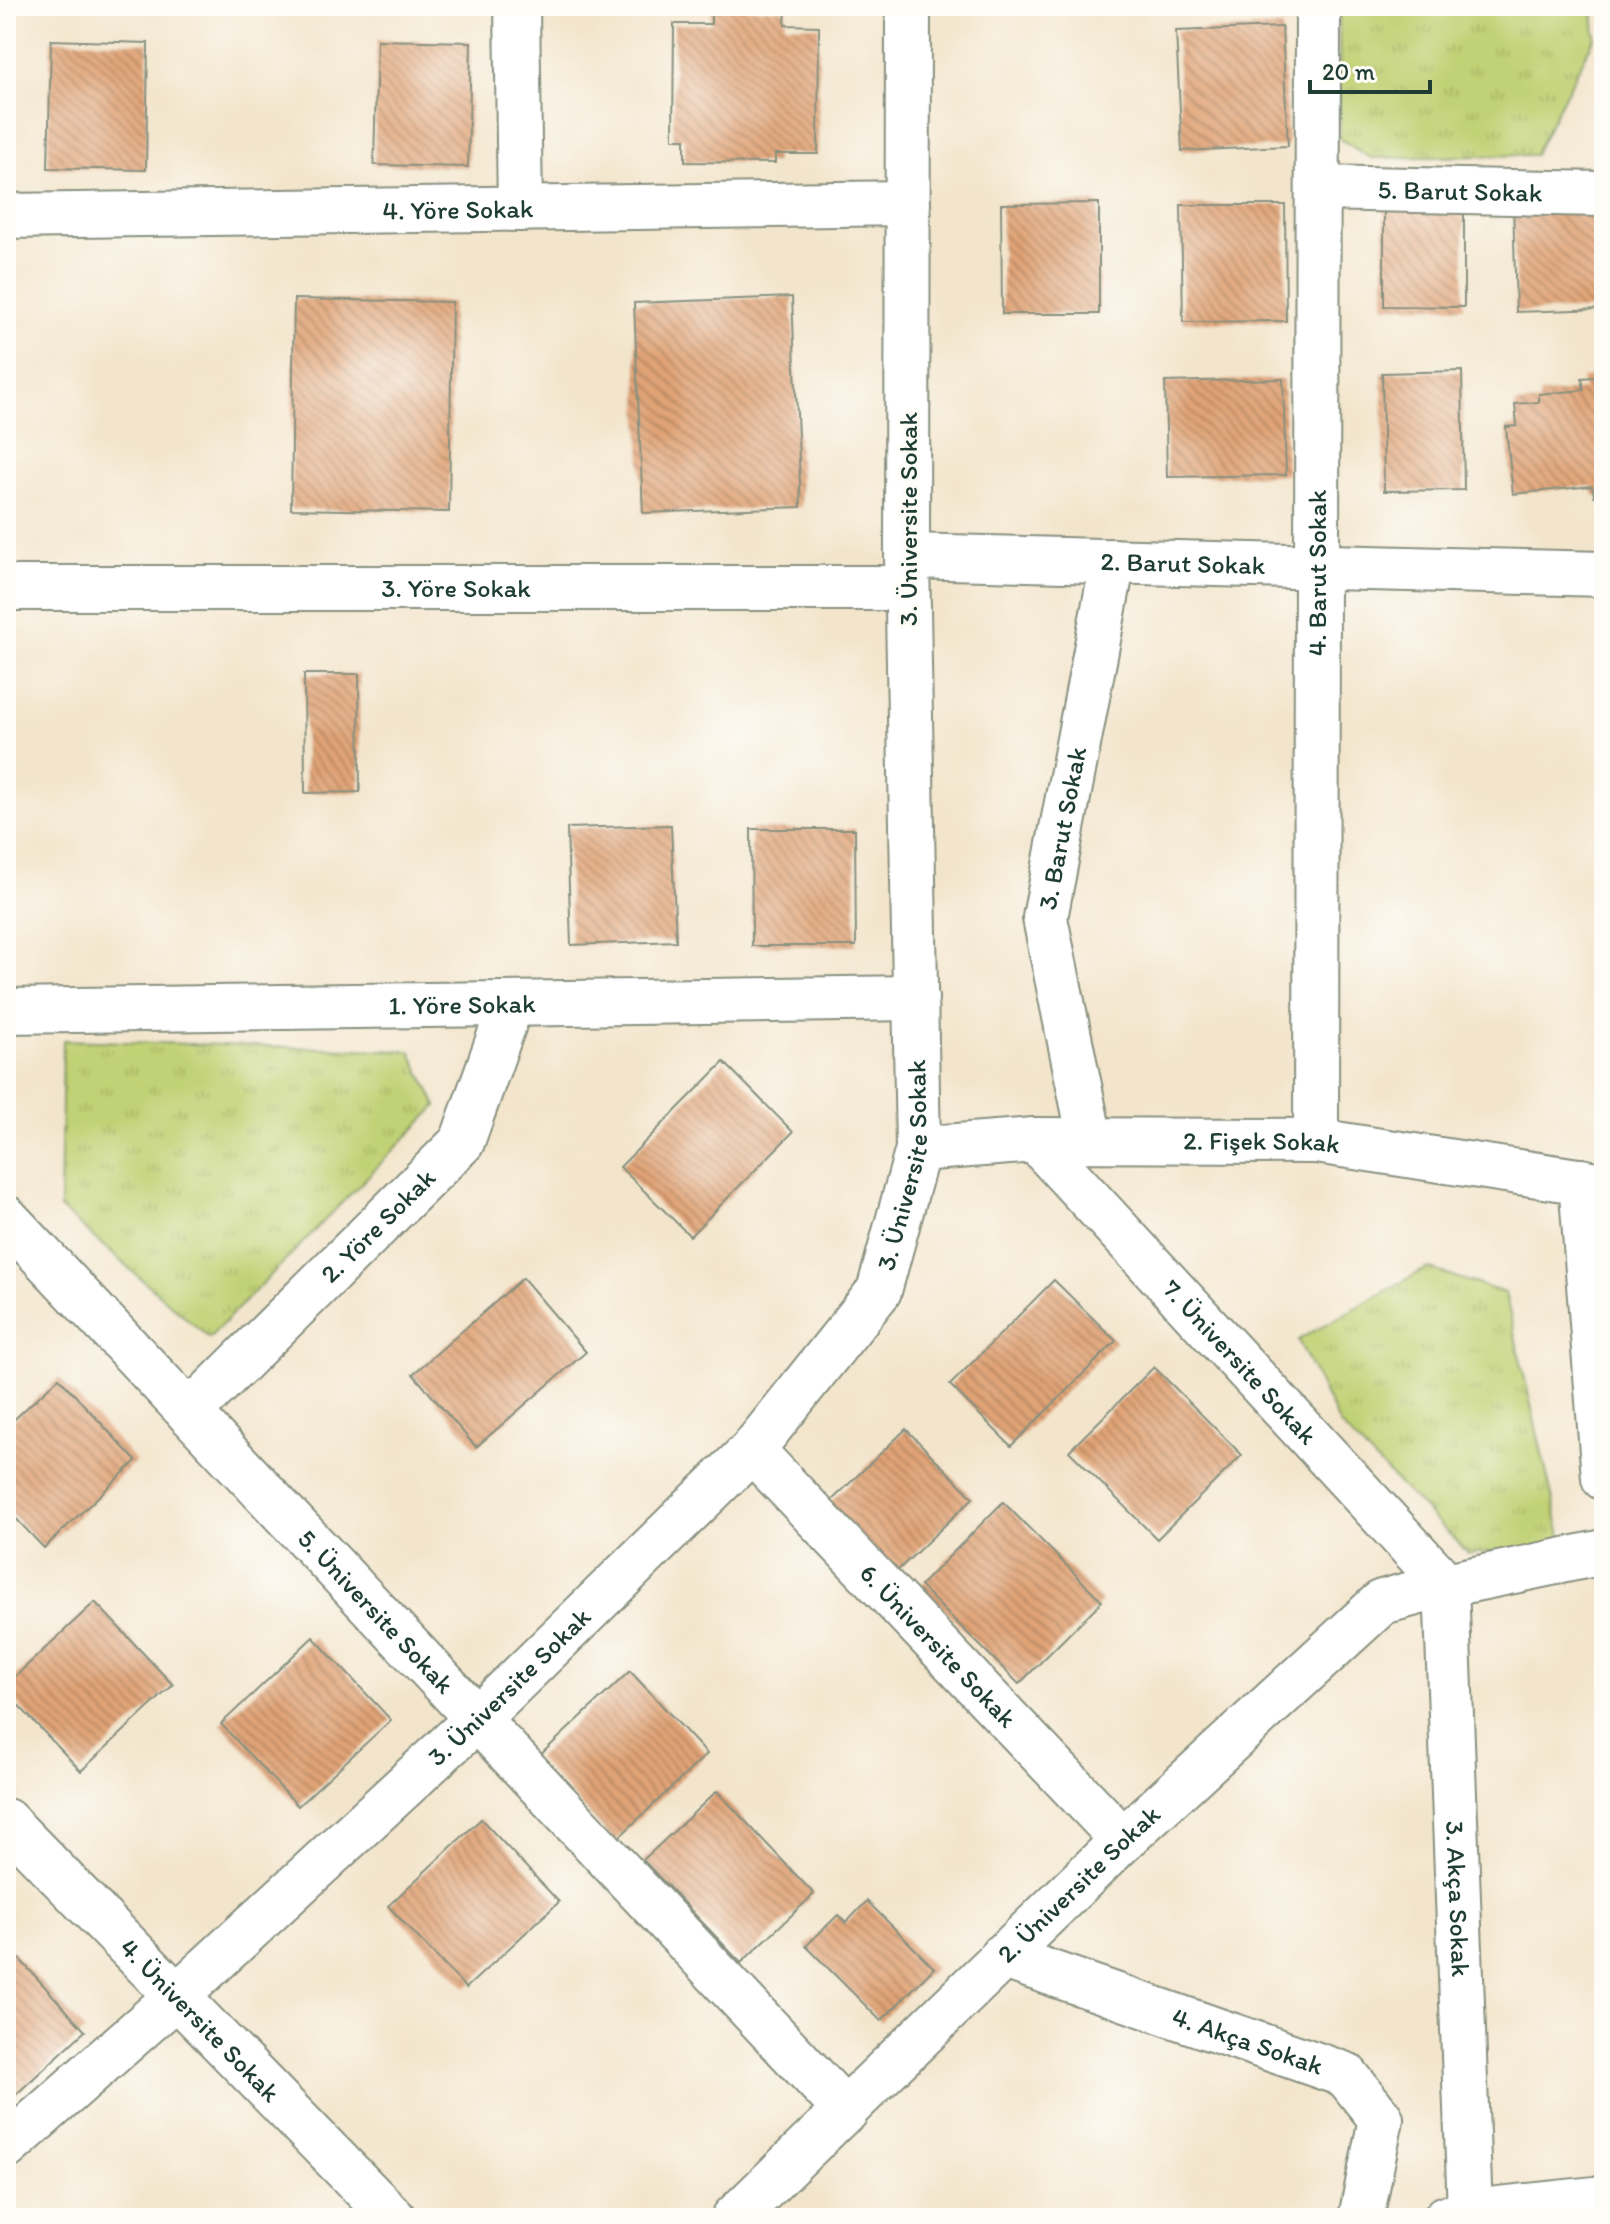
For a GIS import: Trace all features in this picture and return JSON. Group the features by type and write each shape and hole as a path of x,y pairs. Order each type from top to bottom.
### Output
{"street":[{"path":"517,6 520,209"},
{"name":"3. Üniversite Sokak","path":"6,2147 177,1996 477,1719 752,1450 879,1291 918,1149 907,572 908,6"},
{"name":"4. Barut Sokak","path":"1316,1141 1318,6"},
{"name":"5. Barut Sokak","path":"1318,188 1604,194"},
{"name":"4. Yöre Sokak","path":"6,216 908,203"},
{"name":"2. Barut Sokak","path":"907,572 1113,561 1604,574"},
{"name":"3. Barut Sokak","path":"1090,1140 1045,918 1113,561"},
{"name":"3. Yöre Sokak","path":"6,588 907,572"},
{"name":"1. Yöre Sokak","path":"6,1011 916,998"},
{"name":"2. Yöre Sokak","path":"189,1413 462,1142 511,1004"},
{"name":"2. Fişek Sokak","path":"918,1149 1035,1140 1316,1141 1592,1183"},
{"name":"7. Üniversite Sokak","path":"1035,1140 1446,1585"},
{"path":"1592,1183 1604,1478"},
{"name":"5. Üniversite Sokak","path":"6,1218 846,2111"},
{"name":"6. Üniversite Sokak","path":"752,1450 1123,1840"},
{"name":"2. Üniversite Sokak","path":"734,2218 1123,1840 1382,1602 1446,1585 1604,1552"},
{"name":"3. Akça Sokak","path":"1446,1585 1458,2215"},
{"name":"4. Üniversite Sokak","path":"6,1821 393,2218"},
{"name":"4. Akça Sokak","path":"1002,1956 1346,2075 1381,2119 1361,2218"},
{"path":"1458,2215 1604,2198"}],"green space":[{"path":"1339,6 1593,6 1595,37 1534,155 1371,158 1340,139"},
{"path":"63,1040 410,1051 437,1106 209,1338 60,1208"},
{"path":"1427,1268 1505,1293 1563,1544 1469,1554 1340,1425 1298,1340"}],"building":[{"path":"711,8 786,9 785,25 819,26 818,154 775,154 775,163 685,162 685,139 673,139 674,24 711,24"},
{"path":"1282,27 1288,146 1182,151 1176,31"},
{"path":"51,40 148,43 146,170 48,168"},
{"path":"377,40 471,42 468,167 374,165"},
{"path":"1384,194 1464,194 1464,307 1384,306"},
{"path":"1604,199 1604,309 1516,312 1513,202"},
{"path":"1099,203 1099,314 1002,314 1001,204"},
{"path":"1181,205 1285,205 1286,321 1183,322"},
{"path":"792,297 801,507 643,513 634,303"},
{"path":"294,299 452,302 449,512 291,509"},
{"path":"1462,371 1464,490 1384,491 1382,373"},
{"path":"1604,376 1604,495 1594,496 1592,486 1513,494 1506,427 1517,426 1515,404 1539,402 1539,394 1584,390 1582,378"},
{"path":"1283,379 1286,475 1167,477 1165,382"},
{"path":"304,674 359,674 360,792 305,793"},
{"path":"671,825 676,941 571,945 567,828"},
{"path":"751,829 855,829 856,946 752,946"},
{"path":"724,1062 793,1132 690,1236 620,1167"},
{"path":"523,1278 586,1352 476,1447 413,1374"},
{"path":"1054,1280 1116,1341 1011,1446 950,1385"},
{"path":"1154,1367 1242,1455 1157,1539 1069,1451"},
{"path":"59,1378 136,1461 44,1548 6,1508 6,1427"},
{"path":"906,1429 973,1498 895,1573 828,1504"},
{"path":"1003,1502 1102,1601 1019,1684 920,1586"},
{"path":"95,1602 173,1685 81,1771 6,1692 6,1685"},
{"path":"313,1637 391,1720 298,1806 221,1724"},
{"path":"630,1671 707,1754 615,1841 537,1758"},
{"path":"717,1791 814,1894 741,1963 643,1860"},
{"path":"481,1819 559,1902 466,1988 388,1906"},
{"path":"867,1901 934,1968 881,2021 806,1946 838,1915 846,1923"},
{"path":"6,1944 85,2031 10,2100 6,2096"}]}
